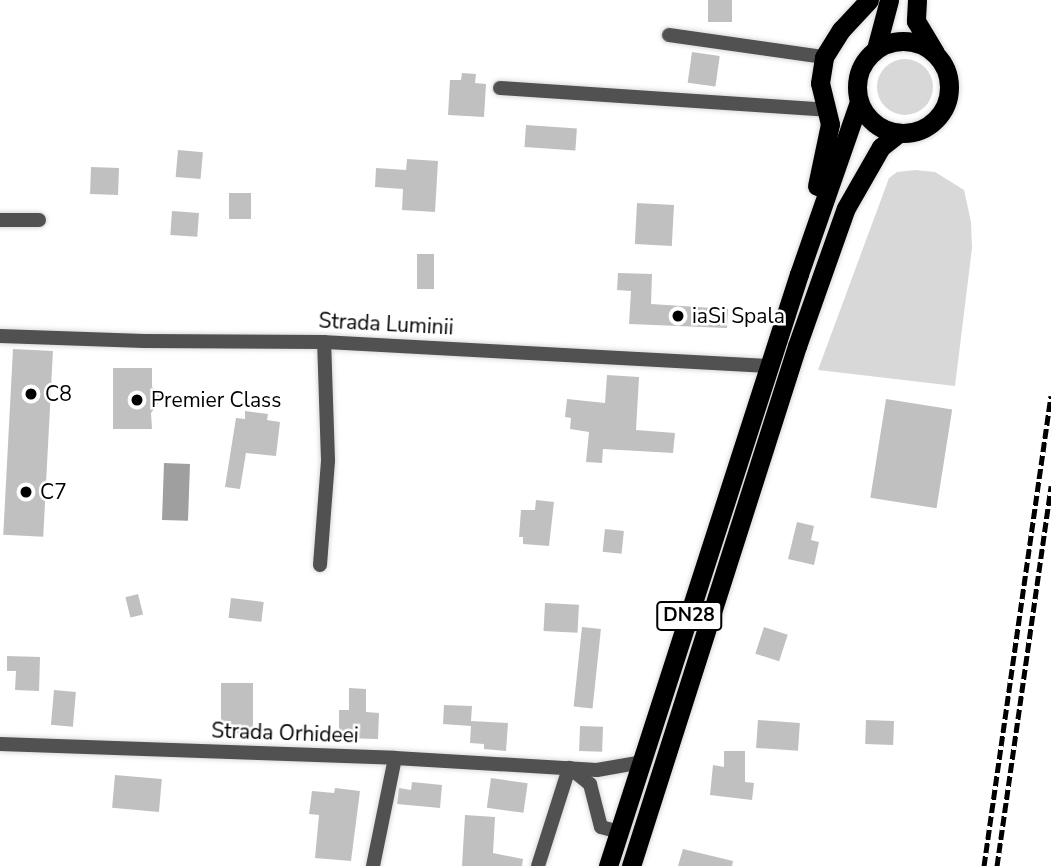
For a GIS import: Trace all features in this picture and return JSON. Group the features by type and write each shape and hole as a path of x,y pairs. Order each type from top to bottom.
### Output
{"highway":[{"path":"799,274 802,241 828,143 827,110 820,83 824,57 835,36 869,0"},
{"name":"DN28","path":"608,866 799,274 859,102 857,79 861,68 876,49 889,0"},
{"name":"DN28","path":"631,866 797,346 846,208 881,147 899,133 915,132 929,125 943,109 948,79 916,21 917,0"},
{"path":"876,49 897,41 908,41 919,44 938,57"},
{"path":"859,102 877,126 899,133"}],"street":[{"path":"669,35 824,57"},
{"path":"500,88 827,110"},
{"path":"0,220 38,220"},
{"name":"Strada Luminii","path":"0,336 99,341 324,342 770,366"},
{"path":"320,565 328,460 324,342"},
{"name":"Strada Orhideei","path":"0,744 395,758 597,770 643,762"},
{"path":"373,866 395,758"},
{"path":"538,866 569,768 590,784 601,827 620,832"}],"shaded area":[{"path":"905,59 916,61 925,67 931,76 931,98 925,107 916,113 905,115 894,113 885,107 879,98 877,87 879,76 885,67 894,61"},
{"path":"897,172 935,172 964,190 971,222 972,248 955,386 818,370 889,178"},
{"path":"164,463 190,464 188,521 162,520"}],"building":[{"path":"708,0 732,0 732,22 708,22"},
{"path":"692,52 720,56 715,87 688,83"},
{"path":"462,73 476,74 475,83 486,84 484,117 448,115 450,80 461,80"},
{"path":"526,125 577,129 575,151 524,147"},
{"path":"178,150 203,152 201,179 176,177"},
{"path":"407,159 438,161 435,212 402,210 403,189 375,187 376,168 406,170"},
{"path":"91,167 119,168 118,195 90,194"},
{"path":"229,193 251,193 251,219 229,219"},
{"path":"637,203 674,205 672,246 635,244"},
{"path":"172,211 199,213 197,237 170,235"},
{"path":"417,254 434,254 434,289 417,289"},
{"name":"iaSi Spala","path":"618,273 652,274 651,304 728,309 727,328 629,324 631,291 617,290"},
{"path":"13,349 53,351 43,537 3,535"},
{"name":"Premier Class","path":"113,368 152,368 152,387 162,398 151,413 152,429 113,429"},
{"path":"607,375 639,377 636,430 675,433 673,453 603,449 602,463 586,462 589,432 570,429 571,418 565,417 567,399 605,403"},
{"path":"886,399 952,409 937,508 870,498"},
{"path":"245,411 268,414 267,420 280,422 276,456 246,453 240,489 225,487 236,418 245,419"},
{"path":"536,500 554,502 549,546 523,544 523,537 519,537 521,510 535,510"},
{"path":"797,522 814,526 811,540 819,542 814,565 788,559"},
{"path":"605,529 624,531 621,554 603,552"},
{"path":"138,594 143,614 130,618 125,597"},
{"path":"231,598 264,602 261,622 229,618"},
{"path":"545,603 579,605 577,633 544,631"},
{"path":"582,627 601,629 593,709 574,707"},
{"path":"764,627 788,635 779,661 755,654"},
{"path":"7,656 40,657 39,691 15,690 16,671 7,671"},
{"path":"221,683 253,683 253,734 221,734"},
{"path":"349,688 366,689 366,712 379,713 378,739 339,738 339,710 349,710"},
{"path":"54,690 76,692 73,727 51,725"},
{"path":"444,705 472,706 471,721 508,723 506,751 484,749 484,744 470,743 471,726 443,724"},
{"path":"758,720 800,723 798,751 756,748"},
{"path":"866,720 894,721 893,745 865,744"},
{"path":"580,726 603,727 602,752 579,751"},
{"path":"724,751 745,751 745,782 754,783 752,800 710,795 713,765 724,767"},
{"path":"115,775 162,779 159,812 112,808"},
{"path":"491,778 528,783 523,813 487,808"},
{"path":"412,782 442,785 440,808 397,804 399,788 411,790"},
{"path":"335,788 360,791 351,861 315,858 319,815 309,814 312,791 334,793"},
{"path":"465,815 495,817 493,853 523,859 522,866 462,866"},
{"path":"683,849 733,861 732,866 678,866"}],"railway":[{"path":"984,866 1051,396"},
{"path":"997,866 1051,486"}],"place":[{"name":"iaSi Spala","path":"678,316"},
{"name":"C8","path":"31,394"},
{"name":"Premier Class","path":"137,400"},
{"name":"C7","path":"26,492"}]}
